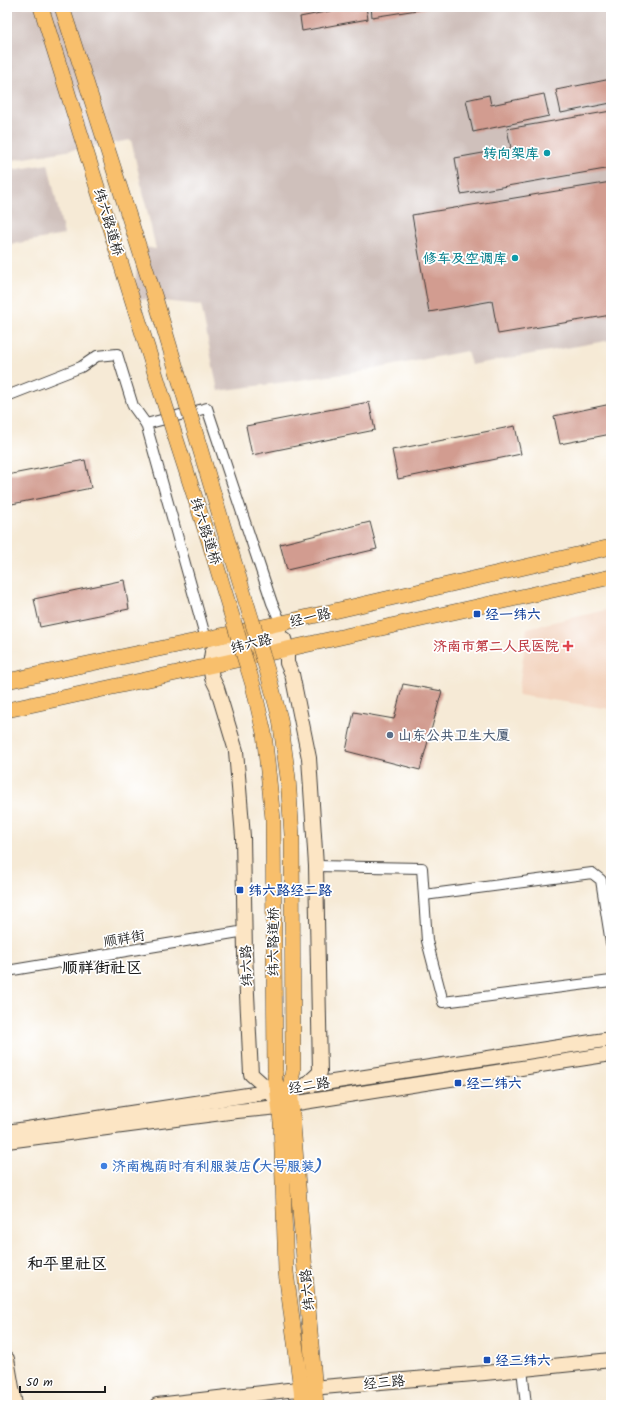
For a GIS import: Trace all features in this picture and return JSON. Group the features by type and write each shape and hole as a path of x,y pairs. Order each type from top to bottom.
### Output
{"main road":[{"name":"纬六路道桥","path":"41,7 209,541 253,685 264,733 273,819 275,1071"},
{"name":"纬六路道桥","path":"62,7 156,302 267,670 280,719 288,778 292,835 293,1070"},
{"name":"经一路","path":"7,681 281,624 611,547"},
{"name":"经一路","path":"7,710 611,577"},
{"name":"纬六路","path":"279,1090 293,1070"},
{"name":"纬六路","path":"275,1071 275,1081 285,1105 308,1388 316,1405"},
{"name":"纬六路","path":"302,1405 308,1388"}],"street":[{"path":"7,396 81,366 98,356 117,354 133,406 146,424 206,639"},
{"path":"146,424 207,408 272,603 281,624"},
{"name":"纬六路","path":"281,624 287,649 287,663 292,674 309,758 316,866 320,1072 285,1105 279,1090 251,1074 243,837 236,751 217,688 212,678 210,665 212,652 277,638 281,624"},
{"path":"316,866 422,868 428,941 442,1002 611,980"},
{"path":"424,895 592,873 600,880 611,943"},
{"name":"顺祥街","path":"7,971 245,931"},
{"name":"经二路","path":"7,1132 611,1039"},
{"name":"经二路","path":"7,1141 285,1105 611,1054"},
{"path":"7,1359 15,1405"},
{"name":"经三路","path":"157,1405 308,1388 611,1360"},
{"path":"522,1369 526,1405"}],"shaded area":[{"path":"7,7 611,7 611,340 471,365 467,351 359,372 218,391 201,305 134,298 139,246 156,249 131,140 7,161"},
{"path":"48,164 64,235 7,245 7,171"},
{"name":"济南市第二人民医院","path":"611,609 611,709 518,695 527,628"}],"building":[{"path":"340,7 366,7 368,19 302,31 300,17 340,9"},
{"path":"371,7 429,7 430,8 372,17"},
{"path":"611,79 611,103 561,113 556,90"},
{"path":"544,94 549,116 473,132 466,100 489,95 491,105"},
{"name":"转向架库","path":"611,111 611,168 461,194 455,158 511,148 507,129"},
{"name":"修车及空调库","path":"611,182 611,315 498,334 492,301 429,312 412,215"},
{"path":"369,402 375,430 252,455 246,426"},
{"path":"611,404 611,434 560,444 554,416"},
{"path":"515,426 521,454 398,479 392,450"},
{"path":"85,460 91,488 7,505 7,475"},
{"path":"370,522 377,549 287,570 280,544"},
{"path":"124,580 129,609 40,627 34,599"},
{"name":"山东公共卫生大厦","path":"403,684 442,691 420,770 346,751 354,712 394,719"}],"place":[{"name":"转向架库","path":"547,153"},
{"name":"修车及空调库","path":"515,258"},
{"name":"经一纬六","path":"477,614"},
{"name":"济南市第二人民医院","path":"568,646"},
{"name":"山东公共卫生大厦","path":"390,735"},
{"name":"纬六路经二路","path":"240,890"},
{"name":"经二纬六","path":"458,1083"},
{"name":"济南槐荫时有利服装店(大号服装)","path":"104,1166"},
{"name":"经三纬六","path":"487,1360"}],"district":[{"name":"顺祥街社区","path":"102,967"},
{"name":"和平里社区","path":"67,1263"}]}
